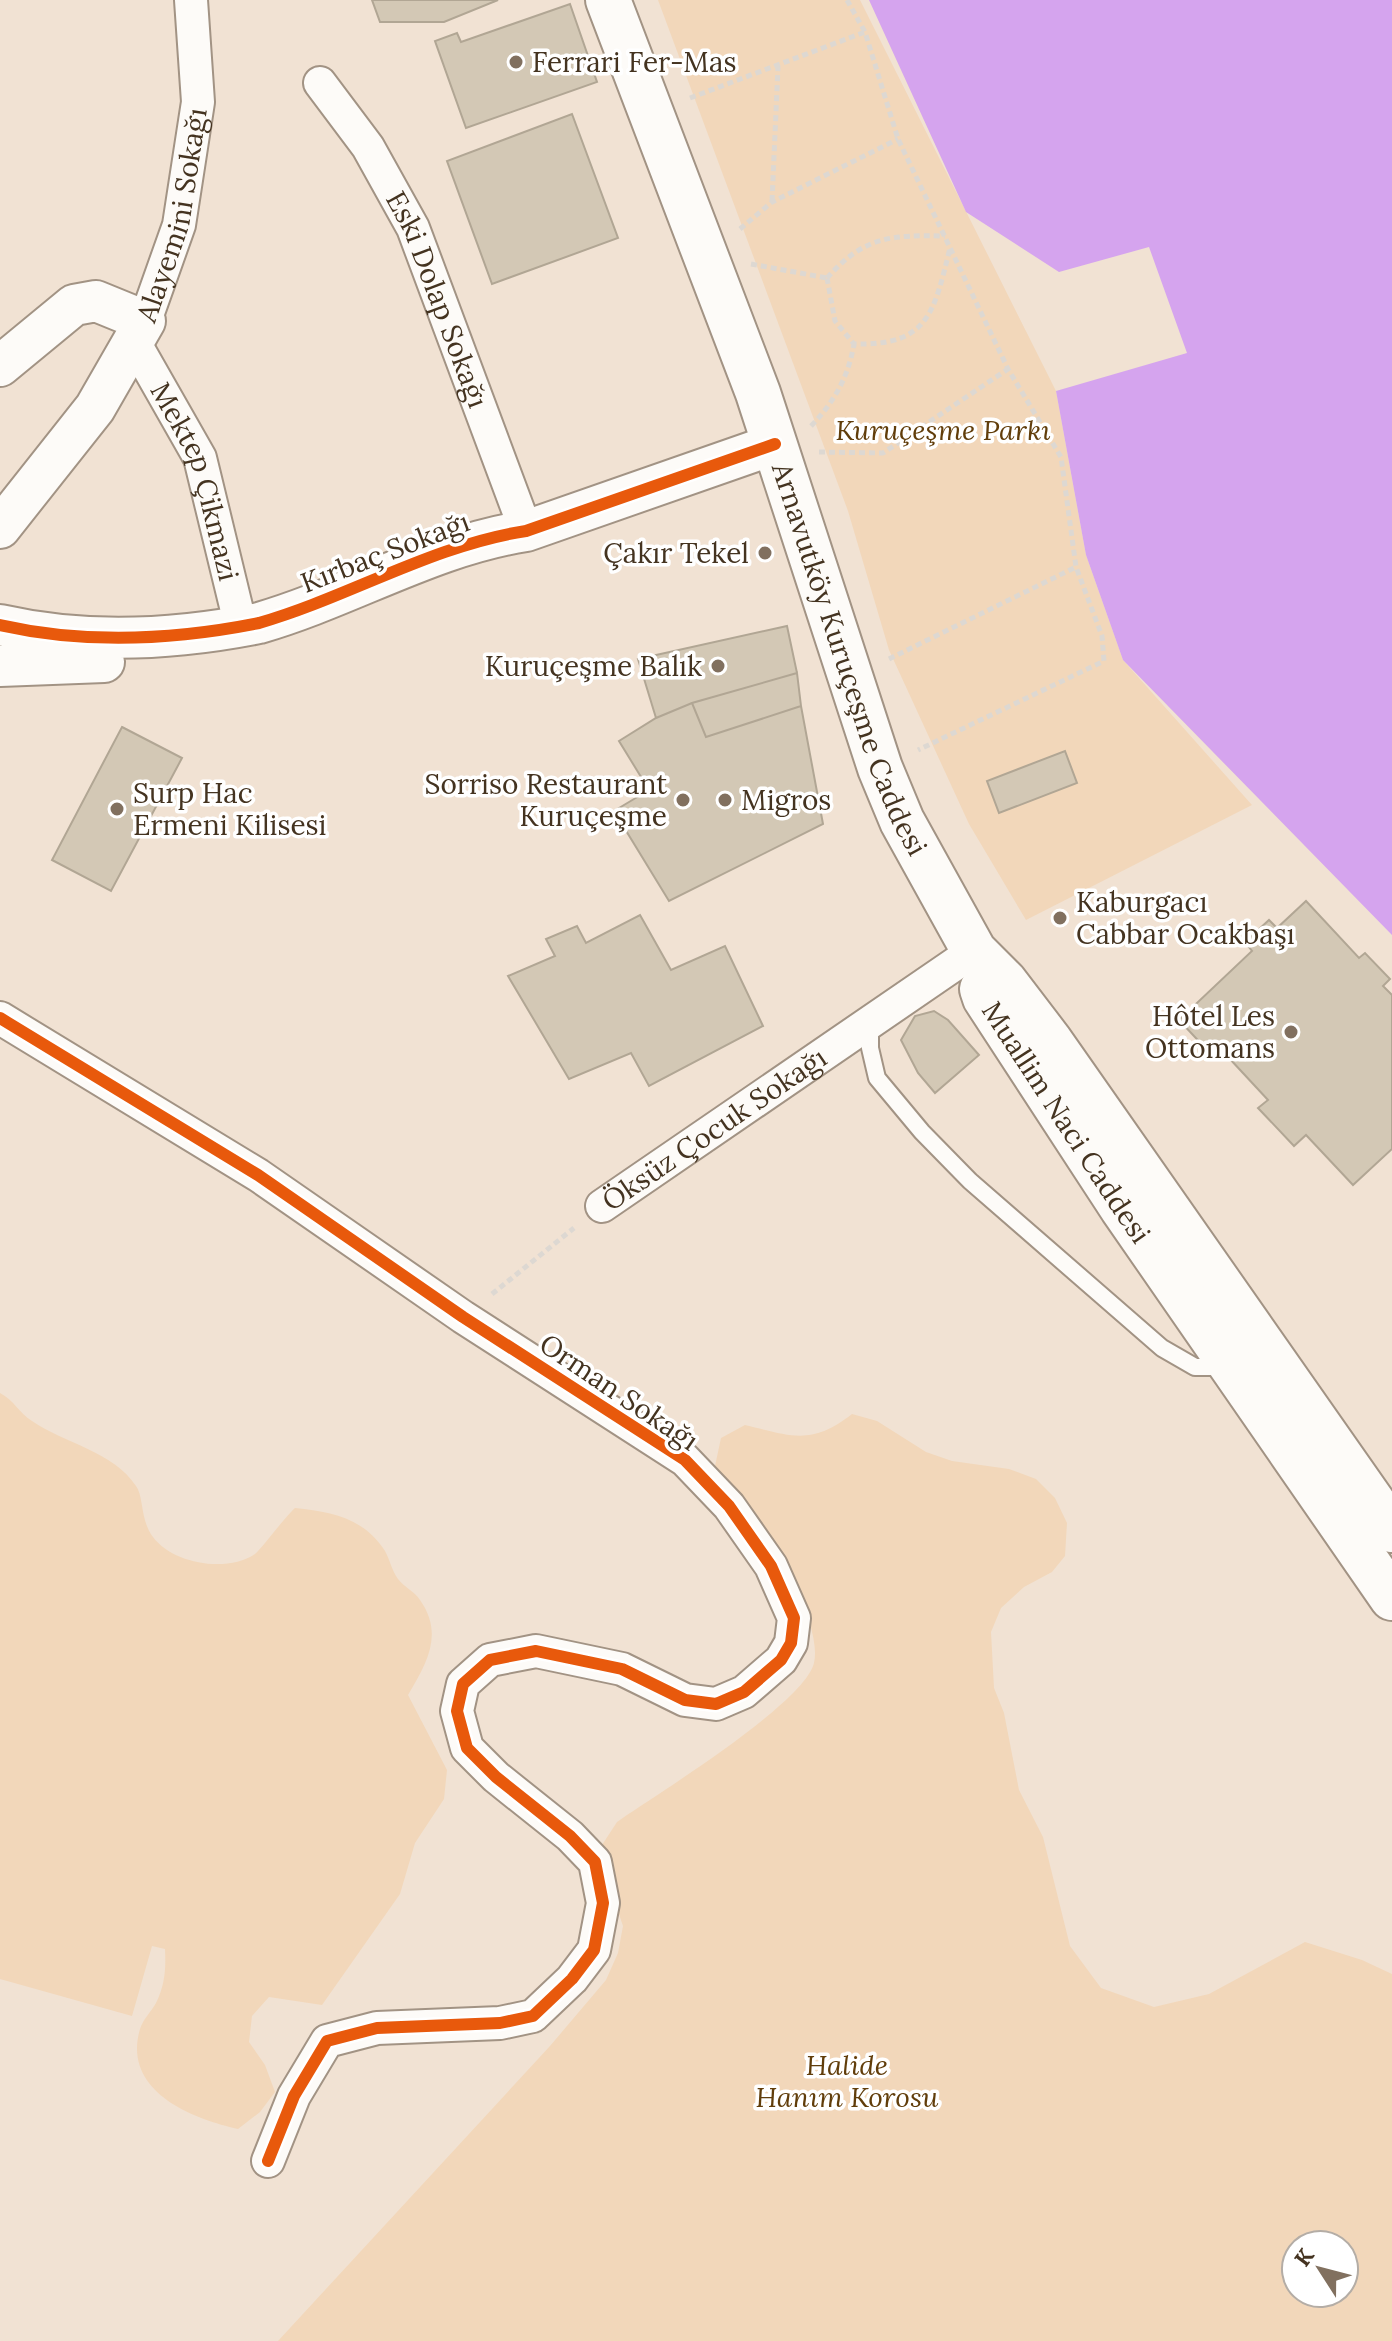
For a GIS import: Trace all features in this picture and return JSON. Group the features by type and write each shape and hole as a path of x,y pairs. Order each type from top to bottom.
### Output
{"main road":[{"name":"Arnavutköy Kuruçeşme Caddesi","path":"608,0 707,256 775,444 848,678 880,768 916,848 974,951"},
{"name":"Muallim Naci Caddesi","path":"974,951 985,998 1005,1032 1248,1358 1392,1530"},
{"name":"Muallim Naci Caddesi","path":"1248,1358 1392,1598"}],"street":[{"name":"Alayemini Sokağı","path":"0,528 95,408 139,332 179,225 198,102 191,0"},
{"name":"Eski Dolap Sokağı","path":"320,83 368,147 413,228 526,531"},
{"path":"0,366 74,305 96,301 139,332"},
{"name":"Mektep Çikmazi","path":"139,332 200,458 264,629"},
{"name":"Kırbaç Sokağı","path":"0,625 62,637 264,629 506,556 526,531 775,444"},
{"name":"Kırbaç Sokağı","path":"0,666 195,659 234,654 264,629"},
{"name":"Öksüz Çocuk Sokağı","path":"602,1206 974,951"},
{"name":"Orman Sokağı","path":"0,1018 258,1175 463,1317 685,1460 729,1506 771,1566 794,1618 791,1643 781,1660 744,1692 716,1704 685,1700 622,1669 536,1651 490,1660 463,1684 457,1711 467,1748 496,1777 570,1836 595,1862 603,1903 594,1950 572,1979 533,2016 500,2023 377,2028 327,2041 294,2096 268,2161"}],"lane":[{"path":"870,1021 870,1048 877,1078 922,1132 970,1181 1162,1348 1195,1367 1214,1370 1248,1358"}],"path":[{"path":"847,0 865,32 898,139 1008,369 1061,457 1076,567 1102,636 1104,661 880,768"},
{"path":"652,112 865,32"},
{"path":"772,202 778,67"},
{"path":"707,256 772,202 898,139"},
{"path":"827,278 845,257 868,242 904,235 945,236"},
{"path":"827,278 835,321 854,344 888,345 921,327 938,297 950,248"},
{"path":"707,256 827,278"},
{"path":"775,444 806,431 827,410 848,374 854,344"},
{"path":"775,444 851,455 883,453 1008,369"},
{"path":"848,678 1076,567"}],"green space":[{"name":"Kuruçeşme Parkı","path":"658,0 860,0 1056,391 1086,555 1123,660 1252,805 1026,920 969,824 889,650 848,511"},
{"path":"0,1393 32,1421 102,1456 127,1474 136,1486 153,1537 173,1554 201,1563 243,1560 259,1550 295,1508 334,1515 357,1524 377,1540 398,1579 418,1597 431,1625 430,1648 408,1695 447,1770 444,1799 415,1843 400,1894 322,2005 269,1997 252,2016 249,2042 265,2065 275,2092 260,2112 238,2129 181,2109 150,2085 141,2069 137,2050 140,2029 161,1990 165,1949 152,1946 132,2016 0,1979"},
{"name":"Halide Hanım Korosu","path":"852,1414 877,1421 926,1452 952,1461 1009,1469 1036,1479 1055,1498 1067,1523 1065,1556 1052,1572 1024,1587 1001,1608 991,1632 994,1688 1004,1713 1019,1790 1043,1837 1070,1946 1101,1988 1154,2007 1209,1994 1305,1942 1362,1960 1392,1974 1392,2341 278,2341 550,2046 606,1980 618,1953 623,1926 605,1873 602,1845 617,1822 758,1724 804,1680 814,1663 815,1649 799,1594 764,1527 715,1466 721,1438 745,1425 801,1436 825,1431"}],"shaded area":[{"path":"869,0 1392,0 1392,935 1123,660 1086,555 1056,391 1187,353 1149,247 1059,272 966,212"}],"building":[{"path":"372,0 498,0 444,22 380,22"},
{"name":"Ferrari Fer-Mas","path":"570,4 597,82 466,128 435,41 457,33 461,42"},
{"path":"572,114 618,238 492,284 447,161"},
{"name":"Kuruçeşme Balık","path":"787,626 797,673 692,703 656,718 638,659"},
{"path":"797,673 801,706 706,737 692,703"},
{"name":"Migros","path":"692,703 706,737 801,706 823,824 669,901 614,811 649,790 619,741 656,718"},
{"name":"Surp Hac Ermeni Kilisesi","path":"122,727 182,758 111,891 52,860"},
{"path":"1065,751 1077,783 999,813 987,781"},
{"name":"Hôtel Les Ottomans","path":"1306,901 1359,958 1365,953 1390,979 1383,986 1392,995 1392,1149 1353,1185 1306,1135 1294,1146 1258,1108 1268,1100 1216,1044 1208,1051 1179,1020 1252,951 1245,942 1269,920 1277,928"},
{"path":"640,915 671,970 725,946 763,1026 649,1086 631,1053 569,1079 508,976 555,956 546,939 577,926 586,943"},
{"path":"934,1011 948,1020 979,1055 935,1093 918,1073 901,1040 915,1016"}],"cycle path":[{"path":"0,625 64,635 129,638 194,633 259,623 326,600 424,559 526,531 775,444"},
{"path":"0,1018 258,1175 463,1317 685,1460 729,1506 771,1566 794,1618 791,1643 781,1660 744,1692 716,1704 685,1700 622,1669 536,1651 490,1660 463,1684 457,1711 467,1748 496,1777 570,1836 595,1862 603,1903 594,1950 572,1979 533,2016 500,2023 377,2028 327,2041 294,2096 268,2161"}],"place":[{"name":"Ferrari Fer-Mas","path":"516,62"},
{"name":"Çakır Tekel","path":"765,553"},
{"name":"Kuruçeşme Balık","path":"718,666"},
{"name":"Sorriso Restaurant Kuruçeşme","path":"683,800"},
{"name":"Migros","path":"725,800"},
{"name":"Surp Hac Ermeni Kilisesi","path":"117,809"},
{"name":"Kaburgacı Cabbar Ocakbaşı","path":"1060,918"},
{"name":"Hôtel Les Ottomans","path":"1291,1032"}]}
